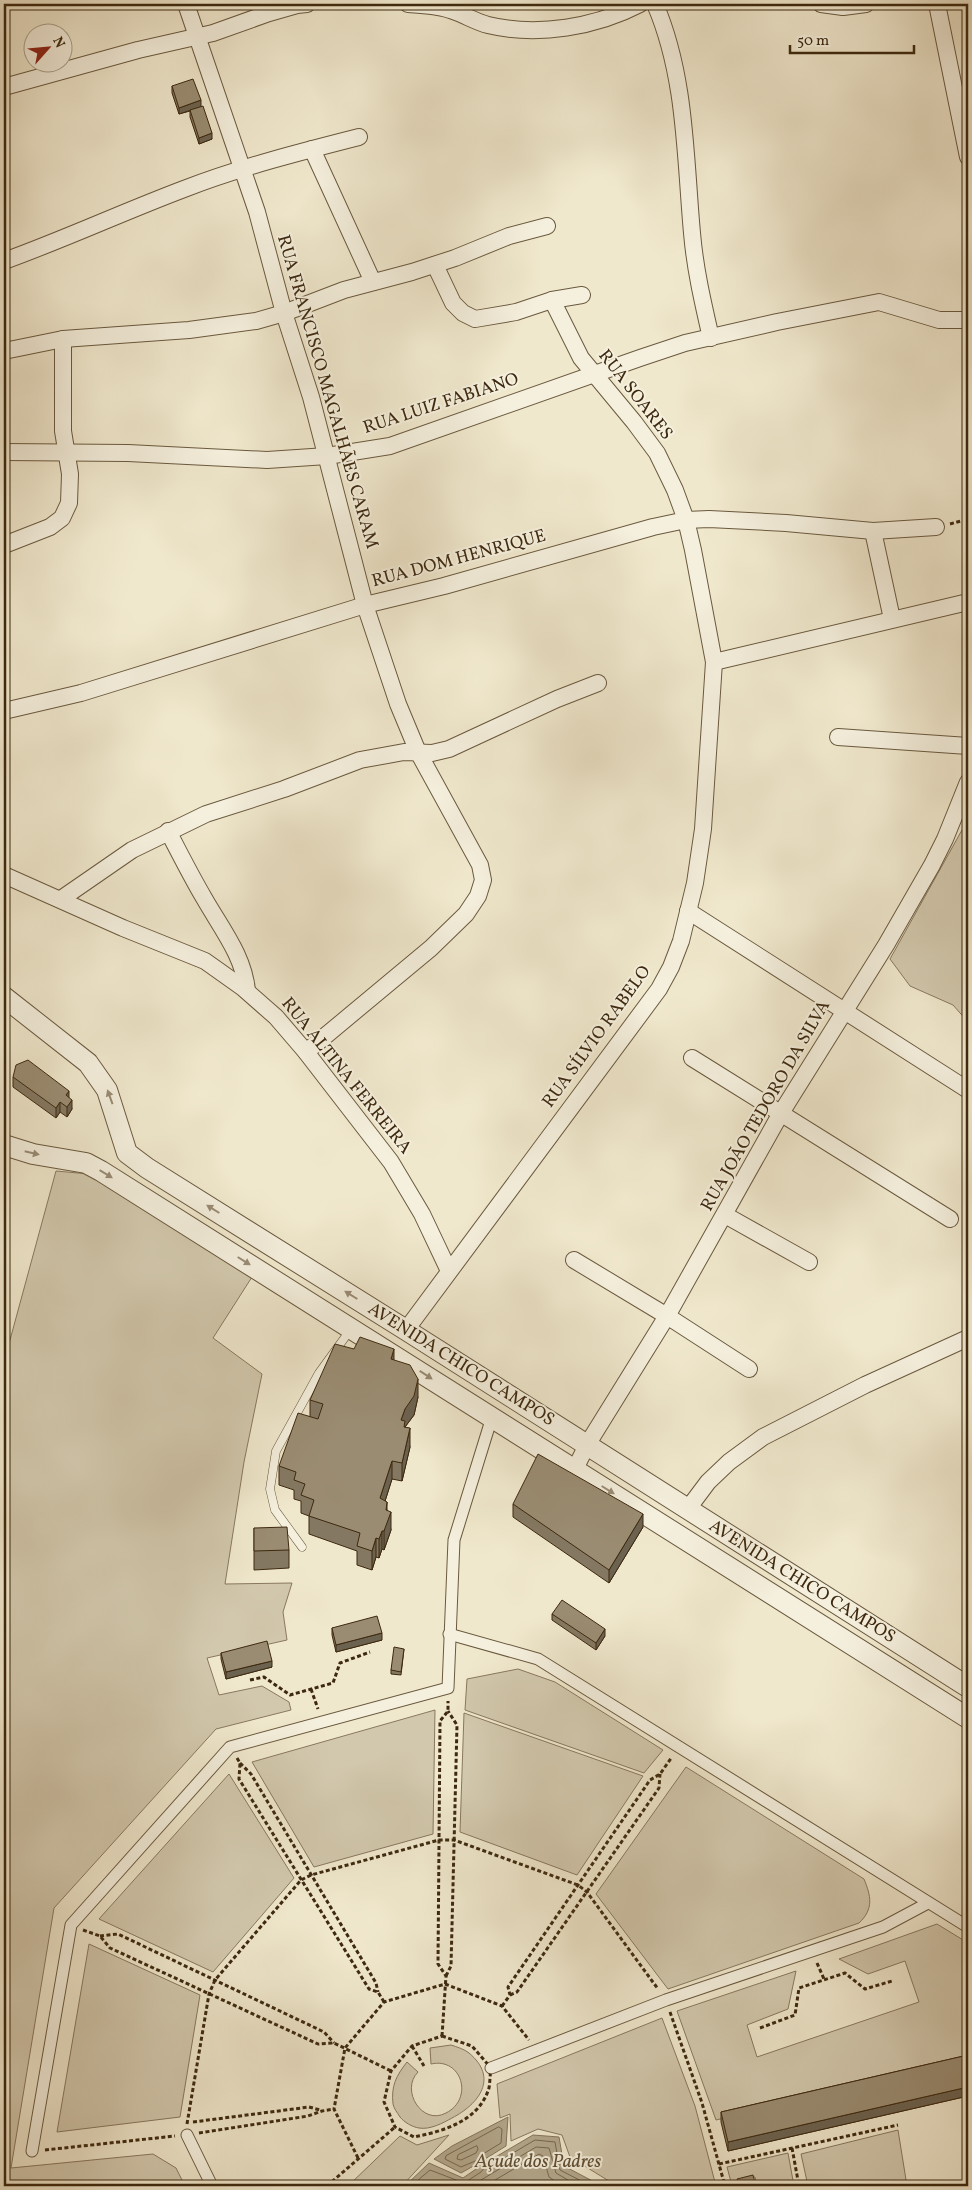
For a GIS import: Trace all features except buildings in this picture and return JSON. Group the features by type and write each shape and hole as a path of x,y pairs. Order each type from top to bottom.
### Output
{"street":[{"name":"RUA FRANCISCO MAGALHÃES CARAM","path":"186,4 257,212 284,313 311,397 365,605 398,704 418,752 468,839 480,865 483,880 478,896 466,914 431,948 306,1052"},
{"path":"4,86 129,52 196,37 236,26 296,5 307,4"},
{"path":"408,4 451,10 488,25 540,30 608,18 640,4"},
{"path":"655,4 671,47 682,111 698,283 710,338"},
{"path":"821,4 843,7 866,4"},
{"path":"936,4 968,157"},
{"path":"4,261 184,189 241,169 312,148 359,137"},
{"path":"312,148 373,282"},
{"path":"4,351 63,339 189,330 256,321 284,313 344,290 435,265 509,236 547,226"},
{"path":"435,265 453,303 463,313 475,319 516,312 552,300 582,295"},
{"name":"RUA SOARES","path":"552,300 581,358 657,453 675,490 686,520 714,662"},
{"name":"RUA LUIZ FABIANO","path":"4,452 128,453 267,460 327,456 390,446 592,373 685,343 776,322 879,302 939,320 968,320"},
{"path":"4,545 50,528 62,518 69,504 70,488 63,431 63,339"},
{"name":"RUA DOM HENRIQUE","path":"4,711 81,693 365,605 444,586 653,527 686,520 708,519 786,523 872,531 936,528"},
{"path":"872,531 892,619"},
{"path":"714,662 968,602"},
{"name":"RUA SÍLVIO RABELO","path":"406,1330 660,989 674,958 695,883 703,829 714,662"},
{"path":"61,899 132,850 206,814 284,789 360,760 404,752 432,753 449,749 557,699 598,683"},
{"path":"838,737 968,746"},
{"name":"RUA JOÃO TEDORO DA SILVA","path":"575,1469 587,1445 667,1316 781,1113 845,1011 932,865 946,839 968,782"},
{"path":"168,831 189,872 237,953 244,973 247,991"},
{"name":"RUA ALTINA FERREIRA","path":"4,875 123,928 205,961 247,991 276,1017 372,1135 405,1183 449,1271"},
{"path":"688,911 968,1090"},
{"name":"AVENIDA CHICO CAMPOS","path":"4,997 88,1063 99,1076 108,1090 128,1153 134,1159 968,1687"},
{"path":"692,1058 950,1219"},
{"name":"AVENIDA CHICO CAMPOS","path":"4,1145 33,1154 86,1163 101,1171 352,1327 968,1718"},
{"path":"725,1215 809,1262"},
{"path":"273,1279 288,1256"},
{"path":"574,1260 667,1316 749,1369"},
{"path":"687,1510 708,1482 729,1462 763,1437 865,1385 968,1338"},
{"path":"32,2151 71,1925 230,1747 448,1688 454,1540 492,1417"},
{"path":"450,1634 538,1659 680,1746 968,1928"},
{"path":"915,1684 928,1662"},
{"path":"491,2068 666,2000 883,1927 928,1903"},
{"path":"187,2129 212,2186"}],"lane":[{"path":"302,1546 275,1510 270,1489 276,1451 319,1373 352,1327"}],"path":[{"path":"250,1680 264,1677 290,1695 333,1683 340,1663 370,1652"},
{"path":"442,2036 445,1984 450,1966 457,1725 448,1711 448,1688"},
{"path":"312,1689 322,1722"},
{"path":"446,1976 438,1964 440,1721 448,1711"},
{"path":"510,1996 508,1987 650,1780 660,1774 680,1746"},
{"path":"230,1747 240,1763 252,1774 376,1983 378,1992 384,2002"},
{"path":"240,1763 239,1779 369,1989 378,1992"},
{"path":"502,2006 510,1996 517,1992 659,1788 660,1774"},
{"path":"322,2111 309,2107 187,2129 209,1994 215,1980 301,1880 312,1875 439,1840 454,1840 578,1885 587,1892 666,2000 702,2103 725,2186"},
{"path":"71,1925 100,1936 118,1934 324,2032 334,2043 391,2071"},
{"path":"100,1936 110,1948 318,2044 334,2043"},
{"path":"760,2028 795,2015 799,1988 824,1979 845,1973 865,1989 892,1981"},
{"path":"358,2158 334,2109 345,2048 384,2002 445,1984 502,2006 538,2050"},
{"path":"442,2036 472,2046 491,2068 488,2088 477,2111 443,2131 414,2137 395,2126 384,2102 391,2071 412,2046 442,2036"},
{"path":"412,2046 424,2066"},
{"path":"720,2164 898,2125"},
{"path":"327,2186 395,2126"},
{"path":"792,2148 799,2186"}],"shaded area":[{"path":"962,830 968,831 968,1022 953,1005 910,986 890,959"},
{"path":"56,1171 89,1174 252,1277 213,1338 262,1374 244,1462 225,1584 292,1583 283,1612 287,1640 207,1658 219,1695 262,1686 289,1702 291,1710 216,1729 54,1908 11,2168 153,2154 176,2168 185,2186 4,2186 4,1362"},
{"path":"518,1669 555,1682 663,1750 644,1773 465,1710 467,1679"},
{"path":"435,1710 433,1834 314,1867 252,1762"},
{"path":"464,1713 643,1776 577,1875 460,1832"},
{"path":"686,1767 864,1879 870,1902 864,1918 859,1923 668,1989 596,1894"},
{"path":"229,1774 294,1878 213,1972 99,1919"},
{"path":"937,1924 968,1943 968,2061 716,2120 677,2011 796,1971 788,2009 747,2025 757,2057 919,2002 905,1961 868,1974 839,1959"},
{"path":"89,1944 200,1995 180,2117 57,2132"},
{"path":"662,2018 695,2106 716,2186 617,2186 570,2157 562,2135 538,2129 511,2141 510,2114 500,2118 497,2084"},
{"path":"451,2045 467,2052 478,2062 483,2072 482,2090 477,2098 462,2112 445,2122 428,2128 419,2128 411,2125 400,2117 393,2106 393,2092 397,2077 407,2062 418,2072 413,2079 411,2088 416,2104 429,2115 437,2116 446,2113 455,2107 460,2098 461,2081 457,2073 450,2067 442,2064 431,2064 430,2048"},
{"path":"898,2130 907,2186 808,2186 801,2154"},
{"path":"449,2135 402,2186 348,2186 400,2136 417,2145"},
{"path":"788,2153 794,2186 757,2186 755,2177 731,2182 727,2167"}],"water":[{"name":"Açude dos Padres","path":"508,2117 506,2146 485,2159 487,2162 533,2135 559,2137 564,2166 602,2186 405,2186 429,2163 463,2178 479,2167 477,2164 461,2173 434,2159 452,2146"}]}
